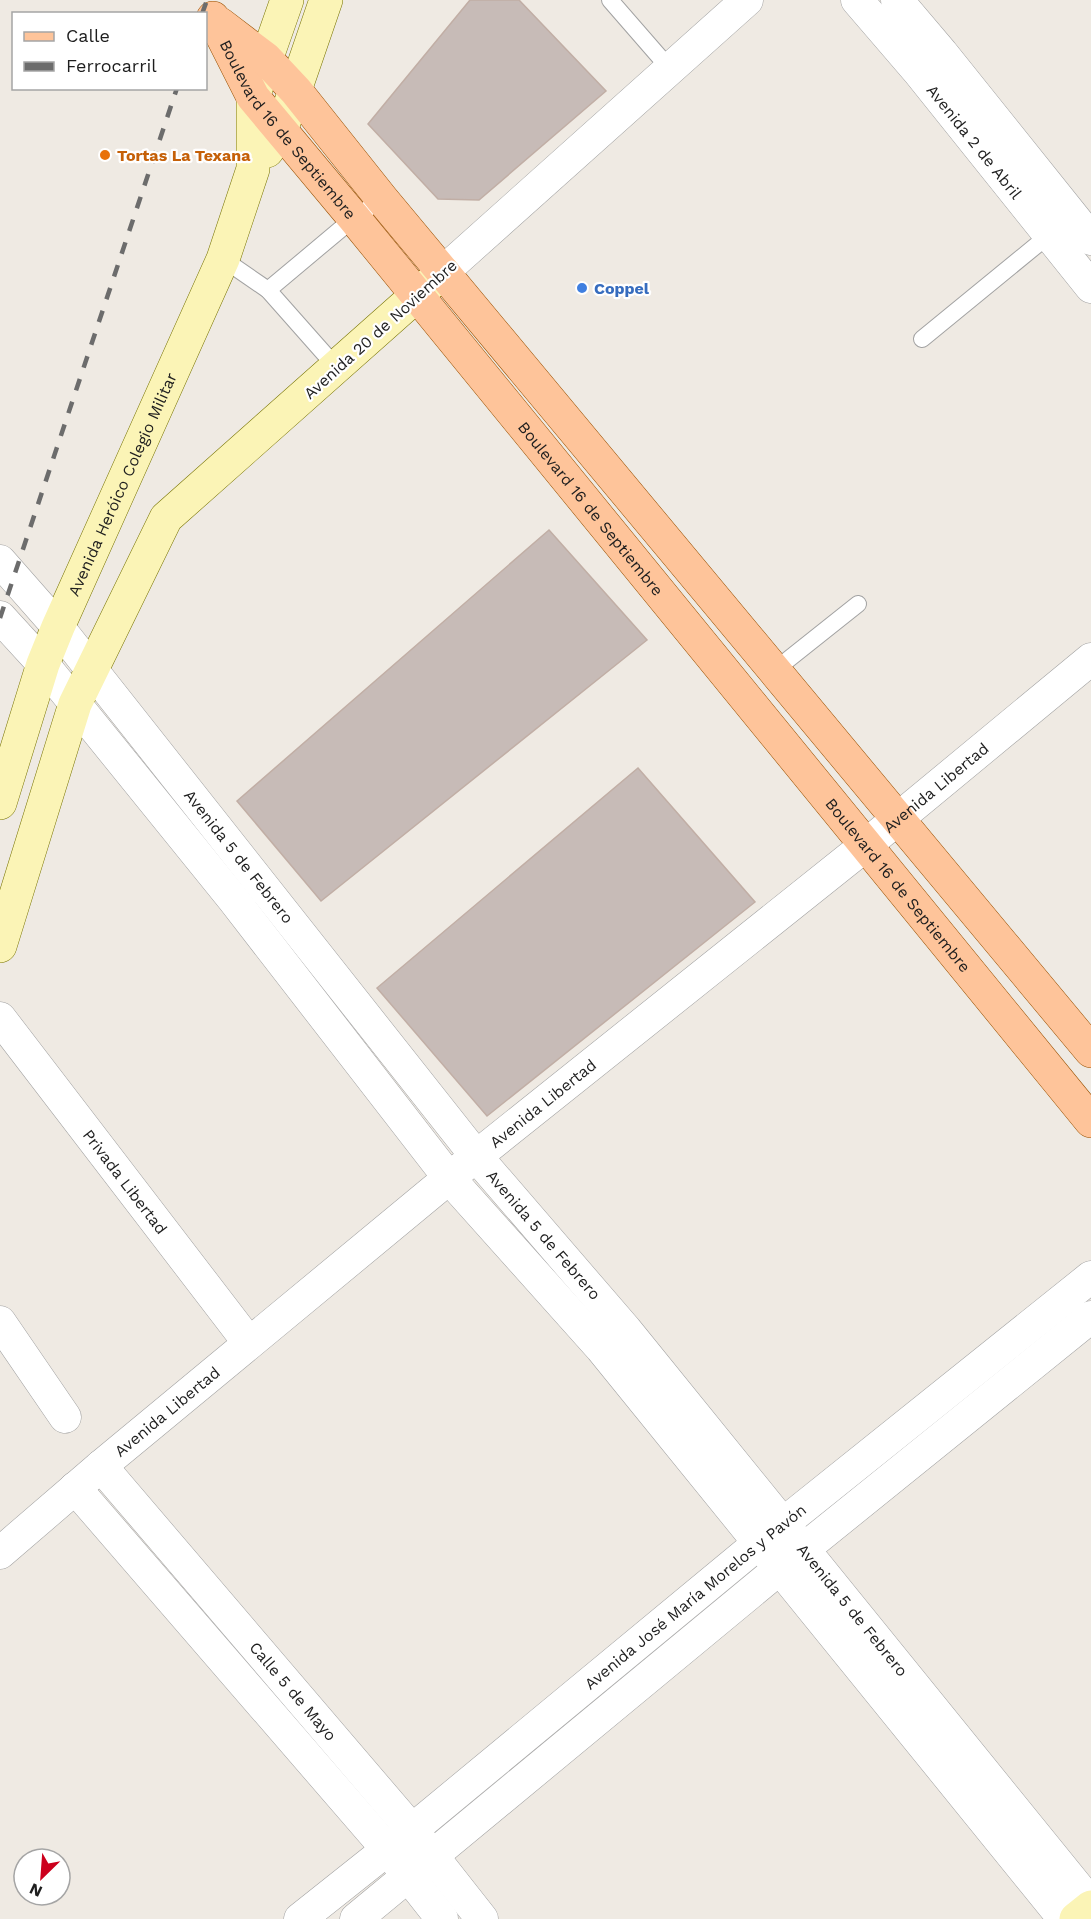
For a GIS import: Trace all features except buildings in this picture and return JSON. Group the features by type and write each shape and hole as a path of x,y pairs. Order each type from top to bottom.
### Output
{"main road":[{"name":"Avenida Heróico Colegio Militar","path":"0,803 43,664 58,627 223,259 253,169 254,97 287,0"},
{"name":"Avenida Heróico Colegio Militar","path":"253,169 281,131 326,0"},
{"name":"Boulevard 16 de Septiembre","path":"205,9 266,59 296,91 382,199 1091,1051"},
{"name":"Boulevard 16 de Septiembre","path":"207,13 254,97 281,131 1091,1121"},
{"name":"Avenida 20 de Noviembre","path":"75,704 166,518 443,272"},
{"path":"0,946 75,704"},
{"path":"1076,1919 1091,1905"}],"street":[{"name":"Avenida 20 de Noviembre","path":"443,272 747,0"},
{"name":"Avenida 2 de Abril","path":"857,0 930,62"},
{"name":"Avenida 2 de Abril","path":"897,0 930,62 1040,201 1091,239"},
{"name":"Avenida 2 de Abril","path":"1040,201 1049,235 1091,286"},
{"name":"Avenida 5 de Febrero","path":"2,569 58,627 476,1156 626,1330 805,1548 1091,1905"},
{"name":"Avenida 5 de Febrero","path":"0,617 43,664 233,899 449,1178 601,1348 1064,1919"},
{"name":"Avenida Libertad","path":"0,1553 101,1466 449,1178 866,845 1091,659"},
{"path":"233,899 259,880"},
{"name":"Privada Libertad","path":"0,1018 249,1343"},
{"name":"Avenida José María Morelos y Pavón","path":"300,1919 412,1830 784,1523 1091,1277"},
{"name":"Avenida José María Morelos y Pavón","path":"356,1919 779,1569 1091,1317"},
{"path":"0,1322 65,1417"},
{"path":"601,1348 626,1330"},
{"name":"Calle 5 de Mayo","path":"101,1466 412,1830 482,1919"},
{"name":"Calle 5 de Mayo","path":"75,1488 387,1849 442,1919"},
{"path":"183,1613 207,1591"},
{"path":"284,1731 309,1710"}],"lane":[{"path":"610,0 670,69"},
{"path":"268,290 354,218 382,199"},
{"path":"922,339 1049,235"},
{"path":"223,259 268,290 337,368"},
{"path":"775,670 858,604"}],"railway":[{"path":"203,12 207,0"},
{"path":"0,618 176,90"}],"place":[{"name":"Tortas La Texana","path":"105,155"},
{"name":"Coppel","path":"582,288"}]}
